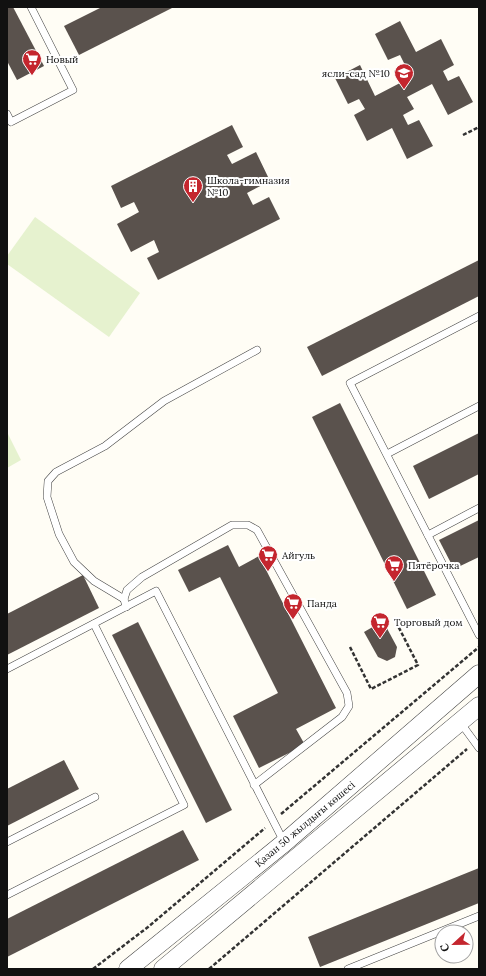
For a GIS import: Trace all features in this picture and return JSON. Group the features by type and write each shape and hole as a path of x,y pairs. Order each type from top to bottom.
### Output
{"street":[{"name":"Қазан 50 жылдығы көшесі","path":"128,969 284,843 479,674"},
{"name":"Қазан 50 жылдығы көшесі","path":"163,969 479,706"},
{"path":"236,881 249,898"}],"lane":[{"path":"7,114 11,122 73,90 33,8"},
{"path":"479,316 350,383 479,634"},
{"path":"124,599 94,581 74,562 59,534 47,497 48,482 56,472 105,446 164,401 257,350"},
{"path":"387,454 479,406"},
{"path":"428,535 479,508"},
{"path":"126,608 124,599 127,590 142,577 232,525 248,525 257,530 347,693 349,706 342,716 254,785"},
{"path":"7,669 156,591 284,843"},
{"path":"7,895 184,805 94,624"},
{"path":"460,722 477,745"},
{"path":"7,842 95,797"},
{"path":"348,969 479,916"}],"path":[{"path":"462,135 479,127"},
{"path":"350,647 371,689 418,665 396,622"},
{"path":"93,969 148,927 479,647"},
{"path":"209,969 477,745"}],"green space":[{"path":"35,217 140,293 109,337 7,264 7,256"},
{"path":"7,432 21,460 7,468"}],"building":[{"path":"7,7 13,7 44,66 17,80 7,61"},
{"path":"102,7 174,7 79,55 64,26"},
{"name":"ясли-сад №10","path":"400,21 416,52 441,39 454,65 443,71 448,81 459,76 473,102 448,115 432,84 407,97 414,109 403,115 408,125 419,120 433,146 407,159 392,128 367,141 354,115 365,109 359,99 348,104 335,78 360,65 375,96 400,83 394,71 405,65 400,55 388,60 375,34"},
{"name":"Школа-гимназия №10","path":"232,125 243,147 227,155 232,164 256,152 270,181 247,193 253,205 269,197 280,219 158,280 147,258 159,252 154,240 131,252 117,224 139,212 134,202 121,208 111,186"},
{"path":"479,260 479,296 322,376 307,347"},
{"path":"340,403 436,595 407,609 312,417"},
{"path":"479,433 479,474 429,499 413,466"},
{"path":"479,520 479,557 454,569 439,540"},
{"path":"228,545 239,567 259,556 336,708 296,729 305,745 259,768 233,716 278,693 220,577 189,592 178,570"},
{"path":"83,575 99,608 7,655 7,614"},
{"name":"Торговый дом","path":"383,621 397,647 395,657 387,661 378,657 364,632"},
{"path":"138,622 232,810 206,823 112,635"},
{"path":"64,760 79,789 7,826 7,789"},
{"path":"183,830 199,860 7,957 7,919"},
{"path":"479,868 479,903 320,967 308,937"}],"place":[{"name":"Новый","path":"32,76"},
{"name":"ясли-сад №10","path":"404,90"},
{"name":"Школа-гимназия №10","path":"193,203"},
{"name":"Айгуль","path":"268,572"},
{"name":"Пятёрочка","path":"394,582"},
{"name":"Панда","path":"293,620"},
{"name":"Торговый дом","path":"380,639"}]}
